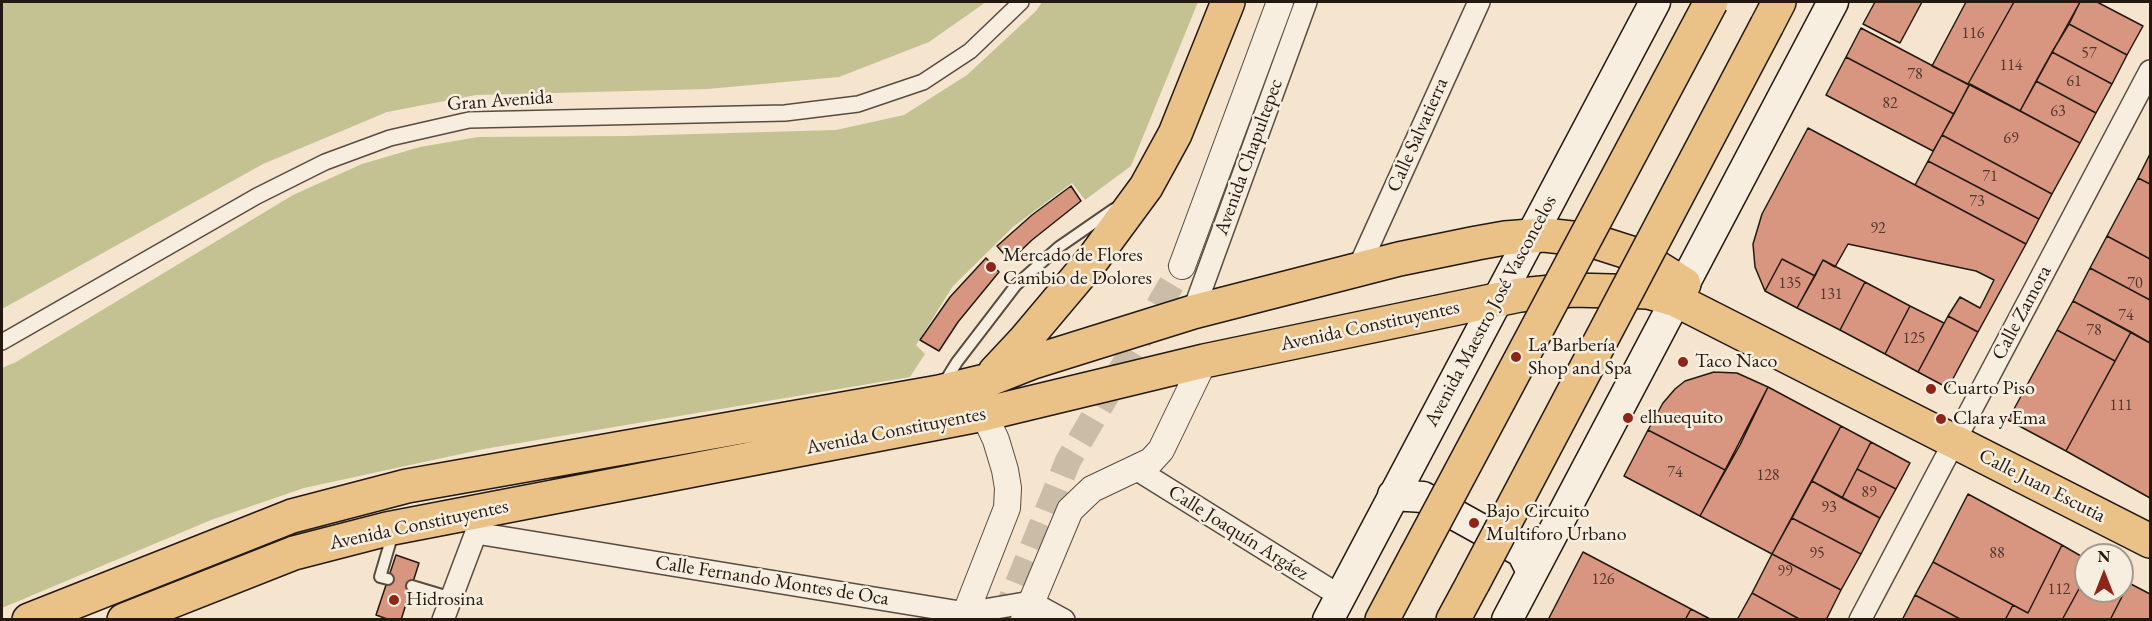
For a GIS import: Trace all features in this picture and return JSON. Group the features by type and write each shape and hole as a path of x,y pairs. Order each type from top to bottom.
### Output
{"main road":[{"path":"985,381 1024,342 1093,259 1146,187 1175,134 1228,2"},
{"name":"Avenida Maestro José Vasconcelos","path":"1334,608 1655,2"},
{"path":"1382,620 1711,2"},
{"path":"1507,620 1833,2"},
{"path":"1453,620 1773,13"},
{"name":"Avenida Constituyentes","path":"29,620 292,516 407,486 939,392 985,381 1033,362 1193,312 1358,269 1477,243 1531,235 1564,236 1610,246 1637,255 1680,292"},
{"name":"Avenida Constituyentes","path":"124,620 294,553 395,527 480,521 984,414 1204,361 1499,300 1544,292 1597,290 1680,292"},
{"name":"Calle Juan Escutia","path":"1680,292 1954,441 2151,541"},
{"path":"1393,495 1423,497 1512,546 1522,552 1532,572"}],"street":[{"name":"Gran Avenida","path":"2,342 257,196 325,162 390,138 469,120 785,113 858,104 923,82 970,51 1021,2"},
{"name":"Avenida Chapultepec","path":"1182,266 1280,2"},
{"name":"Avenida Chapultepec","path":"1193,312 1306,2"},
{"name":"Calle Salvatierra","path":"1358,269 1479,2"},
{"name":"Calle Zamora","path":"1860,620 2151,71"},
{"path":"1064,620 1028,611 1070,510 1092,489 1151,461 1161,450 1204,361"},
{"path":"965,616 1007,508 1008,488 1005,470 996,440 984,414"},
{"name":"Calle Joaquín Argáez","path":"1136,469 1334,608"},
{"path":"443,620 480,521"},
{"name":"Calle Fernando Montes de Oca","path":"480,521 965,616 1028,611"}],"lane":[{"path":"939,392 957,363 1016,285 1059,247 1146,187"},
{"path":"388,579 380,577 395,527"},
{"path":"412,586 452,597"}],"shaded area":[{"path":"2,2 986,2 929,42 839,77 708,89 476,95 387,112 263,164 2,309"},
{"path":"1042,2 1198,2 1131,166 1085,200 1072,183 1013,227 953,286 916,345 925,354 910,377 484,449 304,488 211,520 2,608 2,368 16,362 293,195 362,164 420,147 478,137 625,136 836,130 904,115 967,75 1036,11"}],"building":[{"path":"1875,2 1922,2 1900,43 1863,24"},
{"path":"1966,2 2014,2 1968,84 1932,66"},
{"path":"2014,2 2080,2 2020,111 1968,84"},
{"path":"2080,2 2097,2 2143,26 2127,55 2069,24"},
{"path":"2069,24 2127,55 2112,84 2052,52"},
{"path":"1861,28 1969,85 1954,114 1846,57"},
{"path":"2052,52 2112,84 2096,113 2036,81"},
{"path":"1846,57 1954,114 1933,151 1826,95"},
{"path":"2036,81 2096,113 2080,143 2020,111"},
{"path":"1970,84 2080,143 2052,194 1942,135"},
{"path":"1808,128 2026,244 1978,332 1948,316 1960,297 1980,308 1994,280 1976,271 1848,244 1835,267 1823,260 1815,276 1782,259 1765,291 1755,267 1753,244 1762,214"},
{"path":"1942,135 2052,194 2039,219 1928,161"},
{"path":"2150,154 2150,184 2138,178"},
{"path":"1928,161 2039,219 2026,244 1915,185"},
{"path":"2138,178 2150,184 2150,259 2107,236"},
{"path":"1071,186 1081,201 1032,240 1010,261 997,246 1032,215"},
{"path":"2107,236 2150,259 2150,300 2090,268"},
{"path":"986,258 999,272 958,322 939,351 920,340 950,297"},
{"path":"1782,259 1815,276 1797,308 1765,291"},
{"path":"1823,260 1865,282 1840,330 1797,308"},
{"path":"2090,268 2150,300 2150,343 2073,301"},
{"path":"1865,282 1910,306 1885,354 1840,330"},
{"path":"2073,301 2131,332 2115,361 2057,330"},
{"path":"1910,306 1944,323 1918,372 1885,354"},
{"path":"1948,316 1978,332 1948,388 1918,372"},
{"path":"2057,330 2115,361 2066,451 2008,420"},
{"path":"2131,332 2150,343 2150,498 2066,451"},
{"path":"1714,372 1737,373 1768,387 1725,470 1648,430 1663,403 1675,389 1685,381"},
{"path":"1768,387 1841,426 1772,554 1700,516 1740,445"},
{"path":"1841,426 1871,442 1842,498 1812,481"},
{"path":"1648,430 1725,470 1700,516 1624,476"},
{"path":"1871,442 1910,463 1896,489 1857,469"},
{"path":"1857,469 1896,489 1880,518 1842,498"},
{"path":"1812,481 1880,518 1861,554 1792,518"},
{"path":"1968,494 2062,545 2028,613 1933,562"},
{"path":"1792,518 1861,554 1841,590 1772,554"},
{"path":"2062,545 2074,552 2074,598 2062,620 2005,620 2013,605 2028,613"},
{"path":"1583,552 1691,609 1685,620 1548,620"},
{"path":"1772,554 1841,590 1826,620 1801,620 1752,593"},
{"name":"Hidrosina","path":"396,555 419,563 401,620 390,620 376,615"},
{"path":"1933,562 2013,605 2005,620 1962,620 1915,595"},
{"path":"2134,586 2150,594 2150,620 2110,620 2119,603 2134,603"},
{"path":"1752,593 1801,620 1737,620"},
{"path":"1915,595 1962,620 1902,620"},
{"path":"2074,598 2074,603 2119,603 2110,620 2062,620"},
{"path":"1691,609 1712,620 1685,620"}],"tunnel":[{"path":"1003,620 1068,461 1182,266"}],"place":[{"name":"Mercado de Flores Cambio de Dolores","path":"991,267"},
{"name":"La Barbería Shop and Spa","path":"1516,357"},
{"name":"Taco Naco","path":"1683,362"},
{"name":"Cuarto Piso","path":"1931,389"},
{"name":"elhuequito","path":"1628,418"},
{"name":"Clara y Ema","path":"1941,419"},
{"name":"Bajo Circuito Multiforo Urbano","path":"1474,523"},
{"name":"Hidrosina","path":"394,600"}]}
